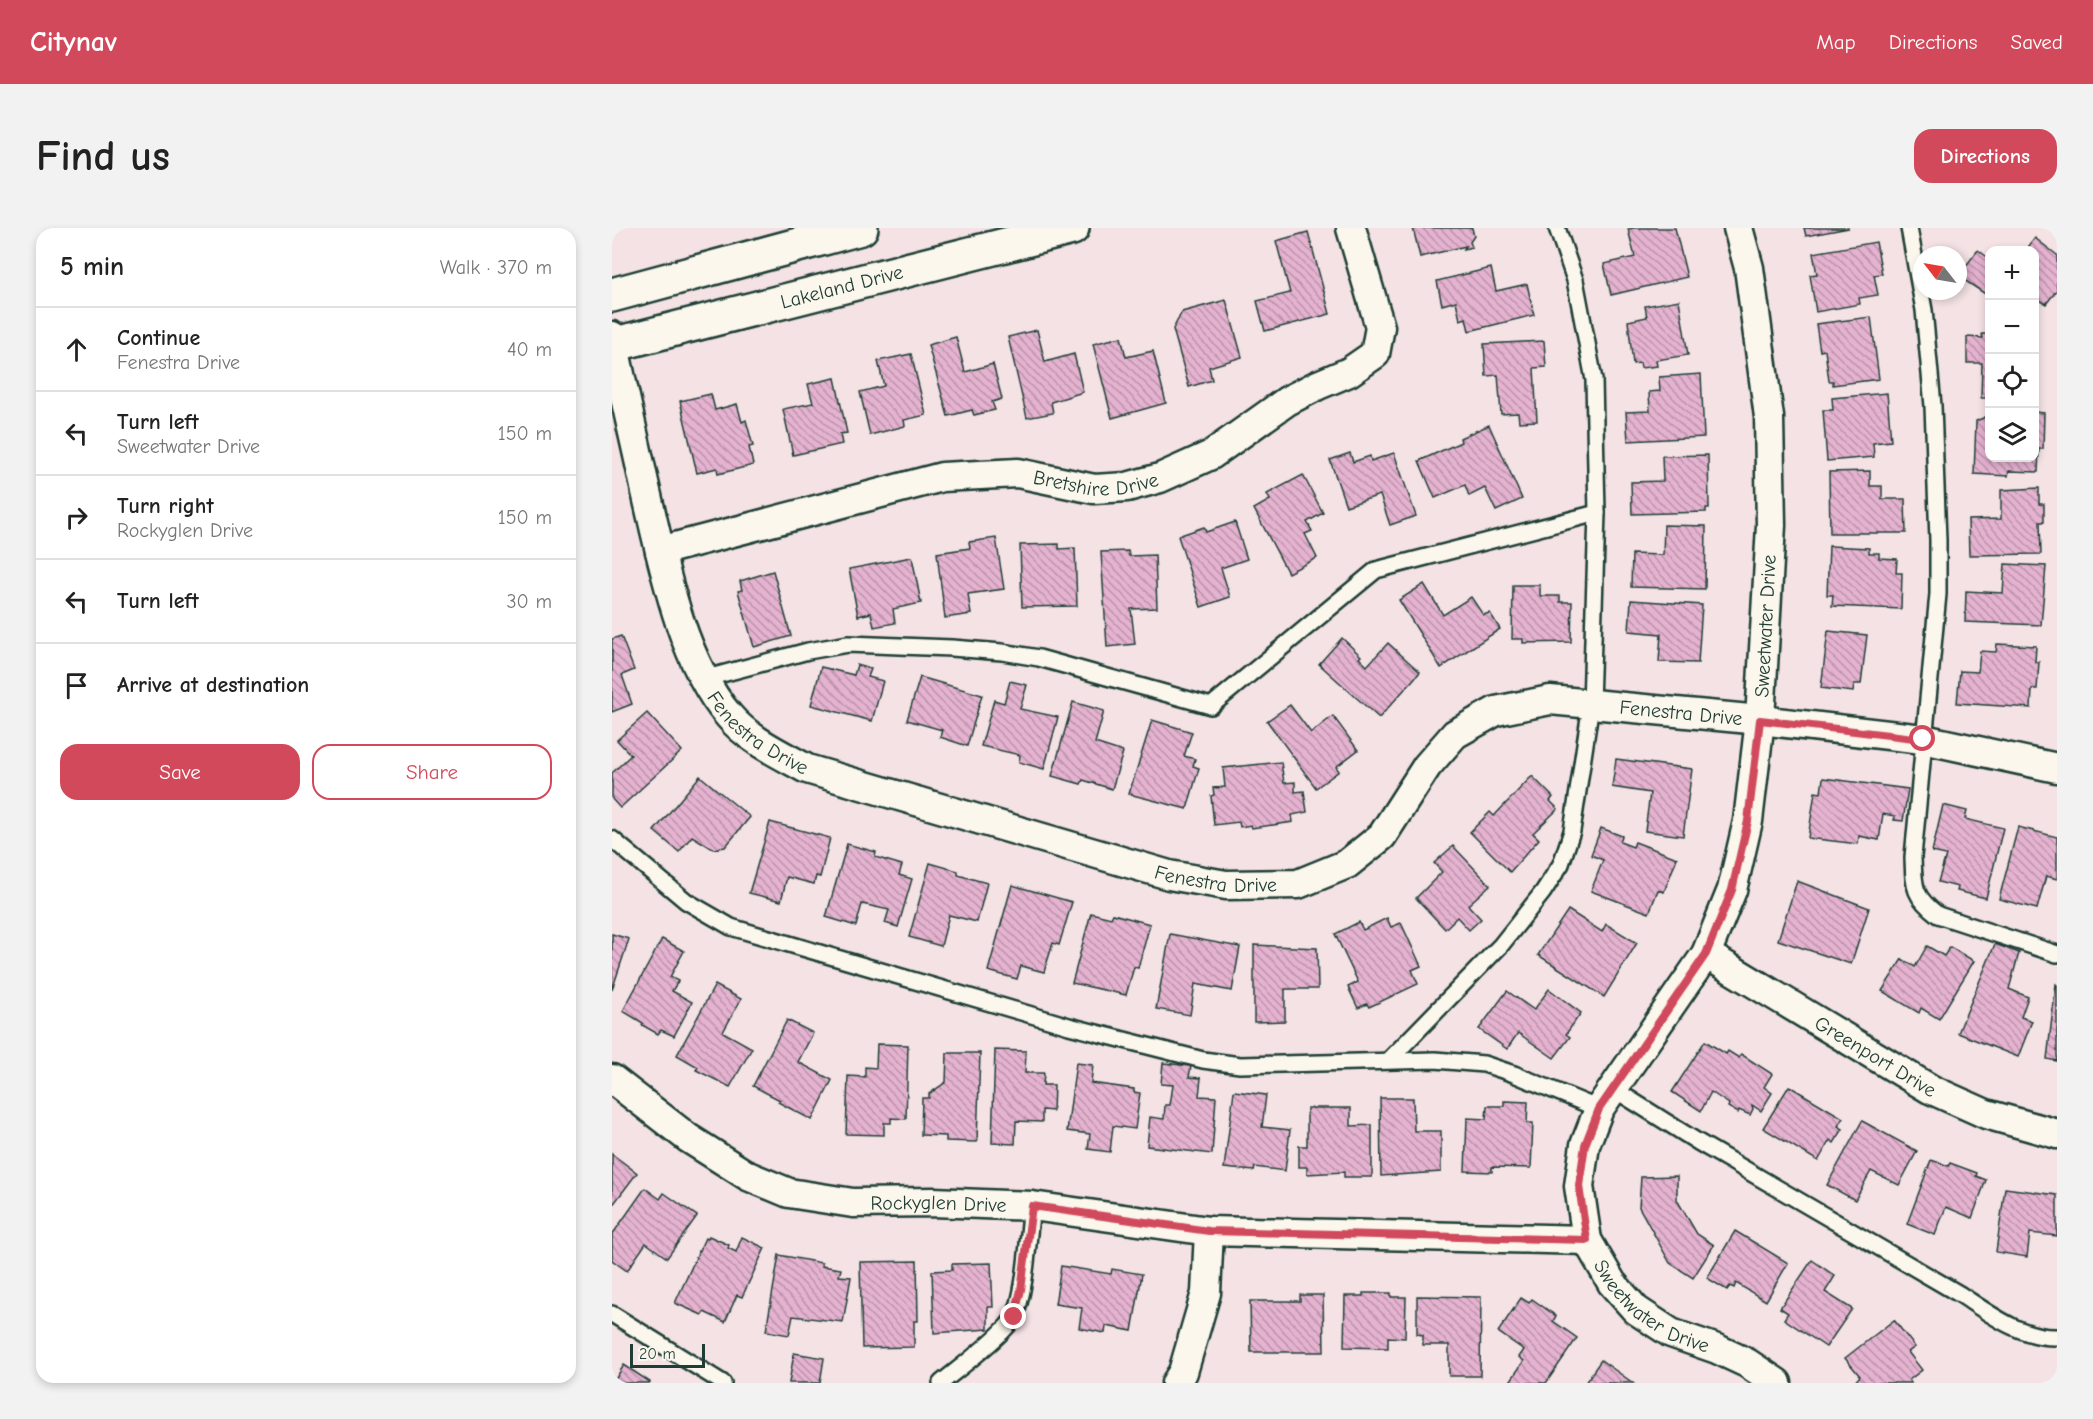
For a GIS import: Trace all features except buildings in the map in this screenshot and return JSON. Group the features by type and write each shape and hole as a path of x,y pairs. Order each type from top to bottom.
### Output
{"main road":[{"name":"Lakeland Drive","path":"613,342 1072,228"},
{"path":"612,295 843,230"}],"street":[{"name":"Bretshire Drive","path":"660,551 942,477 1018,473 1094,489 1127,487 1160,478 1211,455 1287,401 1349,372 1375,354 1380,327 1351,228"},
{"name":"Sweetwater Drive","path":"1738,228 1749,268 1769,417 1772,525 1760,720 1748,821 1732,890 1706,954 1670,1009 1605,1098 1585,1145 1579,1186 1587,1240 1612,1284 1636,1310 1671,1333 1717,1349 1747,1363 1777,1383"},
{"name":"Fenestra Drive","path":"613,342 660,551 687,642 703,679 729,717 759,743 807,769 1169,875 1226,885 1298,884 1347,864 1382,836 1428,766 1455,734 1496,711 1550,700 1760,720 1923,739 2057,768"},
{"name":"Greenport Drive","path":"1706,954 1930,1089 1986,1114 2057,1134"},
{"name":"Rockyglen Drive","path":"612,1079 688,1138 748,1176 789,1193 853,1203 933,1202 1032,1206 1209,1231 1587,1240"},
{"path":"1176,1383 1183,1372 1206,1293 1209,1231"}],"lane":[{"path":"1389,1060 1502,945 1543,892 1561,864 1572,831 1591,704 1597,513 1594,380 1575,280 1557,228"},
{"path":"1909,228 1925,322 1933,405 1938,528 1938,594 1913,857 1914,888 1924,905 1938,915 2057,954"},
{"path":"703,679 808,651 848,644 952,648 1039,658 1211,706 1376,570 1597,513"},
{"path":"612,839 686,901 730,927 1069,1026 1203,1060 1240,1065 1389,1060 1435,1060 1484,1064 1605,1098 1698,1142 2017,1329 2044,1337 2057,1337"},
{"path":"941,1383 1002,1331 1014,1317 1021,1290 1032,1206"},
{"path":"612,1314 723,1383"}],"route":[{"path":"1014,1317 1021,1290 1032,1206 1209,1231 1587,1240 1579,1186 1585,1145 1599,1109 1612,1088 1670,1009 1706,954 1732,890 1748,821 1760,720 1923,739"}]}
